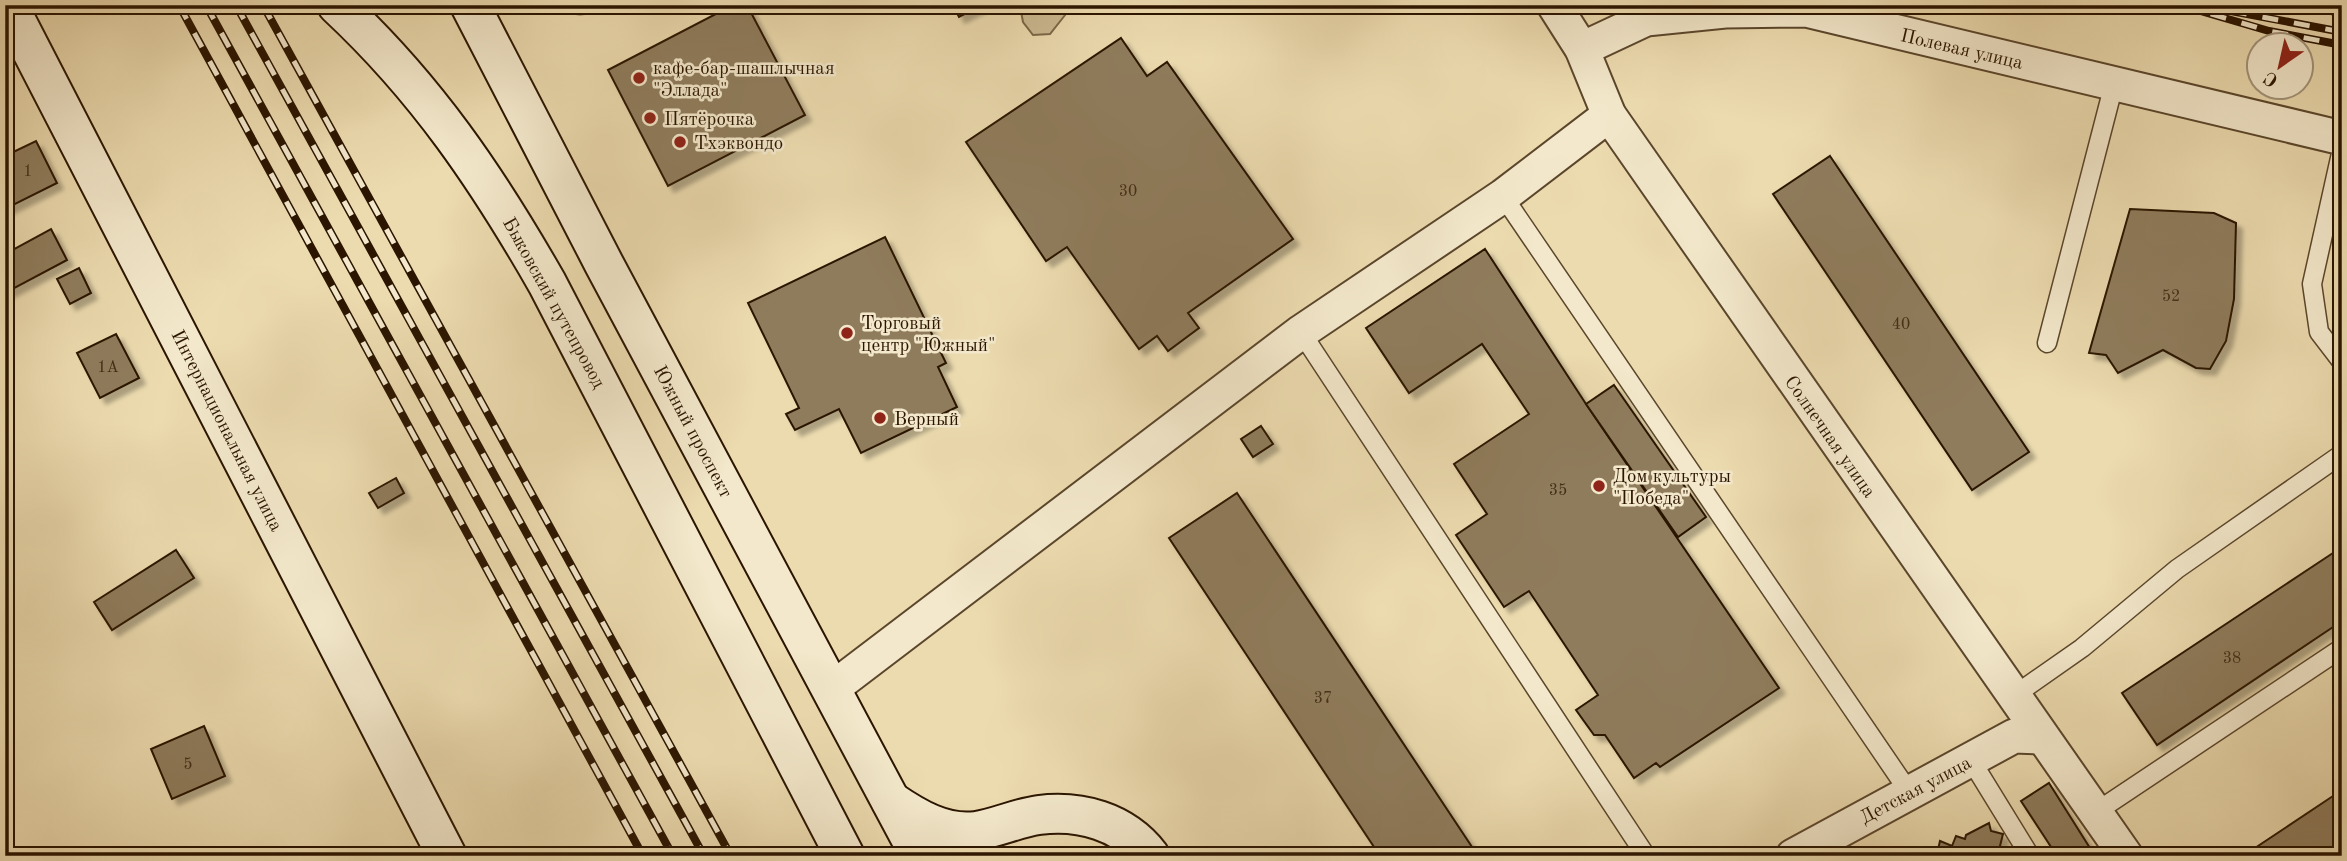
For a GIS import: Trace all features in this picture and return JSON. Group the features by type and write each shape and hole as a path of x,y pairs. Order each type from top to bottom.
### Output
{"main road":[{"name":"Интернациональная улица","path":"8,5 447,856"},
{"name":"Быковский путепровод","path":"337,5 378,44 426,98 471,157 510,218 547,283 845,856"},
{"name":"Южный проспект","path":"470,5 604,264 833,688 920,856"},
{"path":"891,801 936,827 974,831 1038,815 1077,813 1115,825 1150,856"},
{"path":"980,856 1007,822"}],"street":[{"name":"Солнечная улица","path":"1554,5 1582,49 1609,115 2012,697 2126,856"},
{"name":"Полевая улица","path":"1582,49 1646,19 1725,11 1806,10 2342,138"},
{"path":"833,688 1301,332 1503,196 1609,115"},
{"name":"Детская улица","path":"1793,856 2014,736 2041,737"}],"lane":[{"path":"2047,343 2114,84"},
{"path":"2342,149 2312,284 2319,332 2342,362"},
{"path":"1503,196 1909,792"},
{"path":"1301,332 1646,856"},
{"path":"2012,697 2082,648 2177,569 2342,454"},
{"path":"2096,812 2342,648"},
{"path":"1971,760 2030,856"}],"shaded area":[{"path":"551,5 614,5 598,12 574,14"},
{"path":"1073,5 1050,34 1033,35 1023,22 1020,6"}],"building":[{"path":"733,5 747,5 805,115 668,186 608,70"},
{"path":"953,5 982,5 959,17"},
{"path":"1121,38 1147,76 1167,62 1293,239 1188,313 1199,328 1168,351 1157,336 1139,349 1067,247 1046,261 966,142"},
{"path":"36,141 57,183 5,209 5,156"},
{"path":"1830,156 2029,452 1972,490 1773,194"},
{"path":"2130,209 2214,213 2236,223 2234,299 2226,341 2210,369 2196,368 2163,350 2118,373 2106,355 2089,353"},
{"path":"51,229 67,260 7,292 5,254"},
{"name":"Торговый центр \"Южный\"","path":"885,237 946,363 938,367 957,407 861,453 839,409 795,430 786,414 799,408 748,303"},
{"path":"1485,249 1586,404 1779,688 1660,767 1656,763 1634,778 1605,735 1594,735 1576,710 1598,695 1529,591 1504,607 1456,535 1487,514 1454,464 1529,414 1482,344 1409,393 1366,328"},
{"path":"79,268 91,293 70,304 57,279"},
{"path":"116,334 139,378 100,398 77,353"},
{"path":"1614,385 1706,517 1678,537 1586,404"},
{"path":"1261,426 1273,444 1253,457 1241,439"},
{"path":"396,478 404,493 378,508 369,493"},
{"path":"1237,493 1478,856 1380,856 1169,538"},
{"path":"2342,547 2342,621 2157,745 2122,693"},
{"path":"176,550 194,578 112,630 94,602"},
{"path":"204,726 225,776 172,799 151,749"},
{"path":"2049,783 2095,856 2057,856 2021,801"},
{"path":"2342,790 2342,856 2260,856 2255,848"},
{"path":"1989,823 1991,831 2003,834 2000,846 2005,852 1999,856 1926,856 1927,850 1937,854 1940,841 1952,846 1956,836 1965,839 1966,835"}],"railway":[{"path":"179,5 643,856"},
{"path":"206,5 673,856"},
{"path":"236,5 704,856"},
{"path":"263,5 731,856"},
{"path":"2180,5 2269,31 2342,45"},
{"path":"2298,5 2342,13"},
{"path":"2231,11 2342,32"}],"place":[{"name":"кафе-бар-шашлычная \"Эллада\"","path":"639,78"},
{"name":"Пятёрочка","path":"650,118"},
{"name":"Тхэквондо","path":"680,142"},
{"name":"Торговый центр \"Южный\"","path":"847,333"},
{"name":"Верный","path":"880,418"},
{"name":"Дом культуры \"Победа\"","path":"1599,486"}]}
